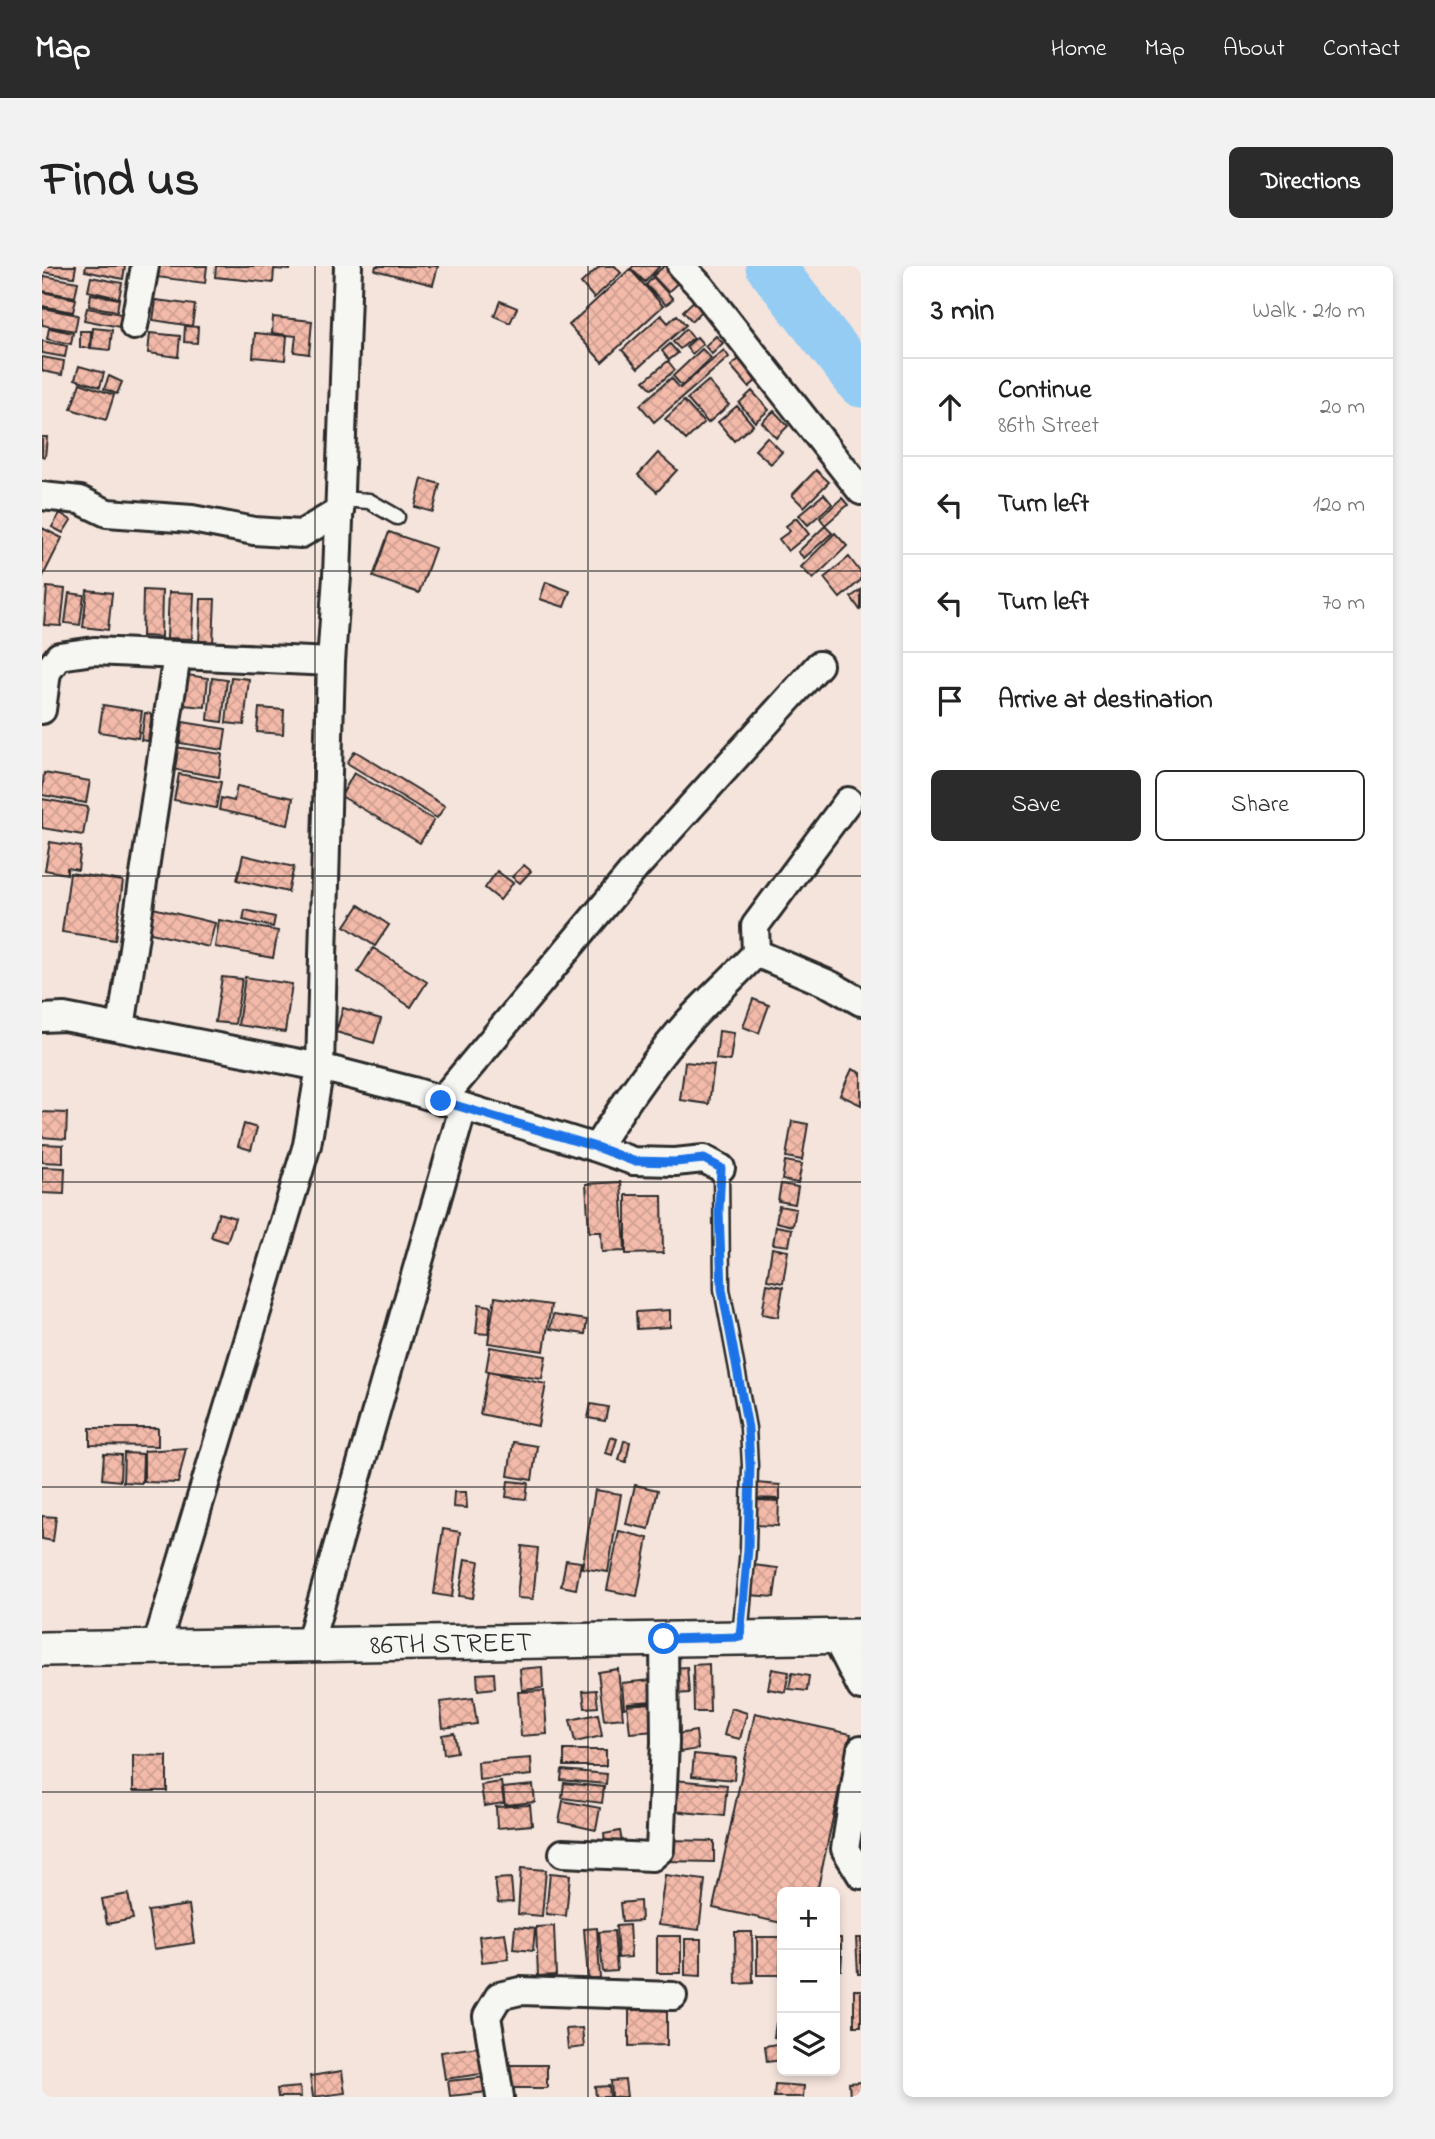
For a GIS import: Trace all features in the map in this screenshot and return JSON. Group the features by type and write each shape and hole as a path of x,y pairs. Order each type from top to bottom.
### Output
{"street":[{"path":"134,326 145,266"},
{"path":"156,1647 307,1145 320,1067 331,662 340,505 348,266"},
{"path":"681,266 701,287 861,491"},
{"path":"42,496 80,500 107,513 192,519 254,531 301,534 340,505"},
{"path":"42,710 47,672 59,656 94,651 331,662"},
{"path":"121,1028 177,655"},
{"path":"309,1645 452,1104 637,866 819,665"},
{"path":"596,1147 637,1084 690,1021 756,953 755,926 848,801"},
{"path":"756,953 831,985 861,1002"},
{"path":"42,1018 64,1017 320,1067 412,1091 596,1147 633,1161 675,1162 704,1159 721,1168"},
{"path":"848,1636 861,1687"},
{"name":"86TH STREET","path":"42,1649 848,1636"},
{"path":"563,1853 652,1857 660,1850 665,1742 664,1639"},
{"path":"861,1749 845,1849 861,1875"},
{"path":"500,2097 487,2015 499,1996 520,1992 673,1996"}],"lane":[{"path":"340,505 369,501 397,517"},
{"path":"721,1168 719,1210 722,1289 748,1428 750,1466 748,1549 740,1637"}],"building":[{"path":"43,266 76,266 74,277 42,272"},
{"path":"86,266 125,266 123,279 85,271"},
{"path":"157,266 207,266 205,283 156,277"},
{"path":"216,266 290,266 290,270 274,269 273,283 215,277"},
{"path":"376,266 438,266 433,285 375,270"},
{"path":"600,266 615,266 621,273 594,298 581,283"},
{"path":"633,266 660,266 645,282 631,269"},
{"path":"664,266 672,266 683,278 668,292 653,276"},
{"path":"630,269 663,306 602,362 569,325"},
{"path":"44,276 78,282 75,297 42,291"},
{"path":"91,277 122,283 119,298 88,291"},
{"path":"653,277 673,299 666,305 646,285"},
{"path":"42,292 76,299 73,312 42,306"},
{"path":"91,294 119,299 117,311 89,306"},
{"path":"697,298 706,307 692,321 683,311"},
{"path":"156,300 195,305 192,326 153,320"},
{"path":"500,301 517,308 510,323 494,316"},
{"path":"42,308 78,315 75,331 42,325"},
{"path":"87,308 127,315 125,328 84,320"},
{"path":"661,315 668,323 677,315 686,325 638,368 622,350"},
{"path":"273,317 312,321 309,354 294,352 296,336 272,333"},
{"path":"185,326 198,327 197,343 184,342"},
{"path":"49,328 73,333 71,344 47,339"},
{"path":"93,328 112,330 110,350 91,348"},
{"path":"686,329 693,338 680,349 673,342"},
{"path":"80,331 91,331 90,348 80,348"},
{"path":"150,333 180,336 178,357 148,353"},
{"path":"255,333 287,336 285,360 253,357"},
{"path":"716,336 723,343 712,354 705,346"},
{"path":"697,337 703,344 692,354 686,347"},
{"path":"42,341 67,346 65,357 42,353"},
{"path":"670,344 678,353 669,360 662,351"},
{"path":"702,349 711,358 682,386 673,376"},
{"path":"724,350 729,357 654,422 640,405 671,378 680,388"},
{"path":"747,352 765,373 749,387 731,366"},
{"path":"42,357 64,361 62,375 42,371"},
{"path":"668,361 675,370 652,389 644,381"},
{"path":"79,366 104,373 100,387 75,379"},
{"path":"109,376 122,382 117,394 104,389"},
{"path":"708,381 729,405 708,423 687,399"},
{"path":"80,383 114,395 106,420 71,409"},
{"path":"752,391 769,410 755,422 739,403"},
{"path":"684,401 704,423 686,440 665,419"},
{"path":"737,406 753,425 734,441 718,422"},
{"path":"774,411 788,426 776,438 762,422"},
{"path":"42,437 47,437 45,457 42,456"},
{"path":"767,437 782,452 771,464 755,450"},
{"path":"658,453 677,470 657,492 638,475"},
{"path":"816,470 829,482 804,507 792,495"},
{"path":"422,479 440,484 433,512 415,507"},
{"path":"824,494 832,504 808,525 799,515"},
{"path":"842,498 848,505 825,525 820,518"},
{"path":"60,513 71,520 63,533 52,527"},
{"path":"796,518 809,534 788,551 779,539 790,531 786,526"},
{"path":"825,526 832,533 804,558 798,552"},
{"path":"42,528 62,538 42,578"},
{"path":"389,532 435,548 419,593 373,577"},
{"path":"835,533 847,546 813,579 801,567"},
{"path":"849,557 861,573 861,580 840,598 824,578"},
{"path":"546,582 570,591 564,607 540,599"},
{"path":"47,587 65,589 61,626 44,625"},
{"path":"87,590 112,593 108,630 83,627"},
{"path":"143,590 162,591 161,637 142,636"},
{"path":"861,590 861,609 860,610 851,597"},
{"path":"169,592 194,593 192,639 167,638"},
{"path":"69,593 84,595 80,625 65,623"},
{"path":"201,599 215,599 213,643 199,643"},
{"path":"187,675 208,678 205,707 183,705"},
{"path":"231,677 249,679 244,725 226,723"},
{"path":"212,678 227,680 222,722 208,720"},
{"path":"103,705 142,711 138,738 99,732"},
{"path":"259,708 284,710 283,734 257,732"},
{"path":"145,713 152,714 148,741 141,740"},
{"path":"183,722 226,729 223,750 180,743"},
{"path":"175,747 222,754 219,777 172,769"},
{"path":"355,751 445,806 437,818 347,763"},
{"path":"44,773 90,781 86,803 42,795"},
{"path":"354,773 434,820 420,843 341,796"},
{"path":"179,774 221,782 216,808 174,800"},
{"path":"237,786 293,798 288,825 219,810 221,798 234,801"},
{"path":"42,799 88,807 83,835 42,828"},
{"path":"50,842 81,847 78,870 67,868 67,874 45,870"},
{"path":"243,855 294,867 288,892 237,880"},
{"path":"524,865 531,871 520,883 512,877"},
{"path":"497,871 513,883 500,900 485,888"},
{"path":"70,873 123,881 115,940 62,932"},
{"path":"359,905 389,925 375,946 345,926"},
{"path":"153,908 215,923 209,947 147,932"},
{"path":"245,910 275,917 273,927 243,920"},
{"path":"219,920 278,931 273,958 215,947"},
{"path":"373,948 427,982 411,1007 358,972"},
{"path":"222,977 242,979 235,1024 215,1022"},
{"path":"245,977 292,984 285,1032 238,1025"},
{"path":"753,999 769,1005 759,1033 743,1027"},
{"path":"343,1008 381,1019 374,1043 336,1032"},
{"path":"719,1031 734,1033 730,1061 716,1059"},
{"path":"685,1062 714,1065 709,1104 680,1100"},
{"path":"852,1069 861,1073 861,1105 840,1095"},
{"path":"42,1112 67,1113 66,1139 42,1137"},
{"path":"792,1121 808,1124 802,1160 786,1157"},
{"path":"244,1124 257,1128 251,1150 238,1146"},
{"path":"42,1144 63,1145 63,1163 42,1162"},
{"path":"785,1161 802,1164 798,1183 782,1180"},
{"path":"42,1167 65,1168 64,1194 42,1193"},
{"path":"621,1182 625,1251 602,1252 601,1232 589,1232 586,1184"},
{"path":"781,1184 798,1187 795,1204 778,1201"},
{"path":"626,1195 662,1195 663,1253 626,1254"},
{"path":"779,1206 796,1209 793,1226 776,1222"},
{"path":"219,1213 235,1218 227,1242 211,1237"},
{"path":"776,1226 792,1229 789,1246 773,1244"},
{"path":"772,1248 788,1251 783,1283 767,1280"},
{"path":"767,1284 783,1287 778,1317 762,1314"},
{"path":"495,1297 551,1305 544,1351 488,1343"},
{"path":"479,1304 491,1306 488,1334 476,1333"},
{"path":"670,1310 670,1327 637,1329 636,1312"},
{"path":"553,1315 587,1320 585,1334 550,1329"},
{"path":"490,1347 546,1356 542,1379 486,1371"},
{"path":"488,1372 546,1384 538,1426 480,1414"},
{"path":"591,1404 608,1407 605,1421 588,1418"},
{"path":"90,1428 158,1428 158,1446 90,1445"},
{"path":"611,1437 617,1439 612,1455 606,1453"},
{"path":"624,1441 630,1442 626,1462 619,1460"},
{"path":"513,1442 537,1446 532,1480 508,1476"},
{"path":"186,1448 178,1483 144,1482 144,1451"},
{"path":"124,1453 143,1454 142,1483 123,1482"},
{"path":"104,1454 121,1455 120,1481 102,1479"},
{"path":"508,1481 528,1483 526,1499 506,1497"},
{"path":"755,1483 780,1485 780,1499 755,1498"},
{"path":"635,1485 658,1490 649,1529 626,1524"},
{"path":"595,1490 621,1494 608,1572 582,1568"},
{"path":"454,1492 466,1492 467,1508 453,1507"},
{"path":"755,1500 779,1501 778,1526 753,1525"},
{"path":"42,1516 56,1517 53,1541 42,1539"},
{"path":"443,1529 460,1532 452,1597 434,1594"},
{"path":"619,1531 648,1538 637,1596 607,1590"},
{"path":"522,1546 538,1548 533,1599 517,1598"},
{"path":"465,1559 479,1561 473,1598 459,1596"},
{"path":"566,1560 581,1562 576,1589 561,1586"},
{"path":"753,1565 778,1568 774,1597 749,1595"},
{"path":"709,1664 710,1712 694,1712 693,1665"},
{"path":"542,1667 543,1688 522,1690 520,1669"},
{"path":"687,1667 689,1693 675,1694 673,1668"},
{"path":"618,1669 623,1718 604,1720 598,1672"},
{"path":"772,1669 789,1672 785,1692 768,1689"},
{"path":"494,1673 495,1688 478,1690 477,1674"},
{"path":"792,1673 809,1676 807,1691 789,1689"},
{"path":"651,1680 652,1701 627,1703 624,1708 622,1683"},
{"path":"596,1690 598,1707 585,1708 583,1691"},
{"path":"544,1691 547,1734 521,1736 518,1692"},
{"path":"473,1698 477,1724 443,1728 440,1702"},
{"path":"653,1703 656,1731 630,1733 627,1705"},
{"path":"731,1708 747,1713 740,1739 724,1735"},
{"path":"755,1713 851,1734 818,1887 777,1887 777,1922 713,1908"},
{"path":"598,1714 602,1736 575,1742 570,1720"},
{"path":"696,1731 698,1749 680,1752 677,1734"},
{"path":"454,1733 457,1752 444,1754 442,1735"},
{"path":"564,1750 606,1750 606,1766 564,1766"},
{"path":"694,1754 736,1758 734,1780 692,1776"},
{"path":"133,1755 167,1756 167,1791 133,1791"},
{"path":"531,1758 532,1775 479,1780 478,1762"},
{"path":"562,1770 607,1774 606,1784 561,1780"},
{"path":"674,1780 727,1785 724,1816 672,1811"},
{"path":"501,1782 504,1803 484,1806 481,1785"},
{"path":"564,1783 604,1787 602,1803 562,1798"},
{"path":"533,1785 535,1802 505,1805 503,1788"},
{"path":"563,1801 600,1808 596,1830 559,1822"},
{"path":"530,1805 532,1825 497,1828 496,1807"},
{"path":"620,1831 623,1848 606,1851 604,1834"},
{"path":"665,1840 714,1841 714,1862 665,1861"},
{"path":"521,1868 546,1870 542,1916 518,1914"},
{"path":"550,1873 570,1875 566,1916 546,1914"},
{"path":"665,1875 705,1880 699,1930 658,1925"},
{"path":"511,1878 513,1902 498,1903 495,1879"},
{"path":"128,1894 133,1919 107,1924 102,1899"},
{"path":"640,1901 641,1921 622,1922 620,1903"},
{"path":"189,1905 194,1943 154,1949 148,1911"},
{"path":"629,1925 631,1957 618,1958 616,1926"},
{"path":"554,1926 556,1975 538,1976 536,1927"},
{"path":"515,1927 535,1929 533,1951 513,1949"},
{"path":"597,1928 600,1978 588,1978 584,1929"},
{"path":"614,1931 617,1971 603,1972 599,1932"},
{"path":"735,1932 752,1932 753,1983 736,1984"},
{"path":"505,1933 509,1959 482,1962 479,1936"},
{"path":"657,1936 681,1936 681,1973 657,1973"},
{"path":"757,1937 777,1937 777,1975 757,1975"},
{"path":"856,1938 861,1938 861,1974 858,1974"},
{"path":"685,1939 701,1939 701,1976 685,1975"},
{"path":"854,1990 861,1990 861,2026 854,2026"},
{"path":"629,2010 667,2010 667,2045 629,2046"},
{"path":"582,2028 584,2047 568,2049 566,2029"},
{"path":"777,2044 777,2061 767,2062 765,2046"},
{"path":"478,2047 482,2074 445,2079 441,2052"},
{"path":"506,2065 547,2065 547,2088 506,2088"},
{"path":"342,2071 345,2093 313,2097 310,2076"},
{"path":"487,2077 488,2092 450,2096 448,2081"},
{"path":"625,2080 627,2097 612,2097 611,2081"},
{"path":"861,2082 861,2097 850,2097 849,2083"},
{"path":"775,2084 804,2086 803,2097 774,2097"},
{"path":"609,2086 610,2097 596,2097 595,2087"},
{"path":"300,2087 301,2097 278,2097 277,2089"}],"waterway":[{"path":"770,266 861,383"}],"route":[{"path":"441,1101 596,1147 633,1161 675,1162 704,1159 721,1168 719,1210 722,1289 748,1428 750,1466 748,1549 740,1637 664,1639"}]}
